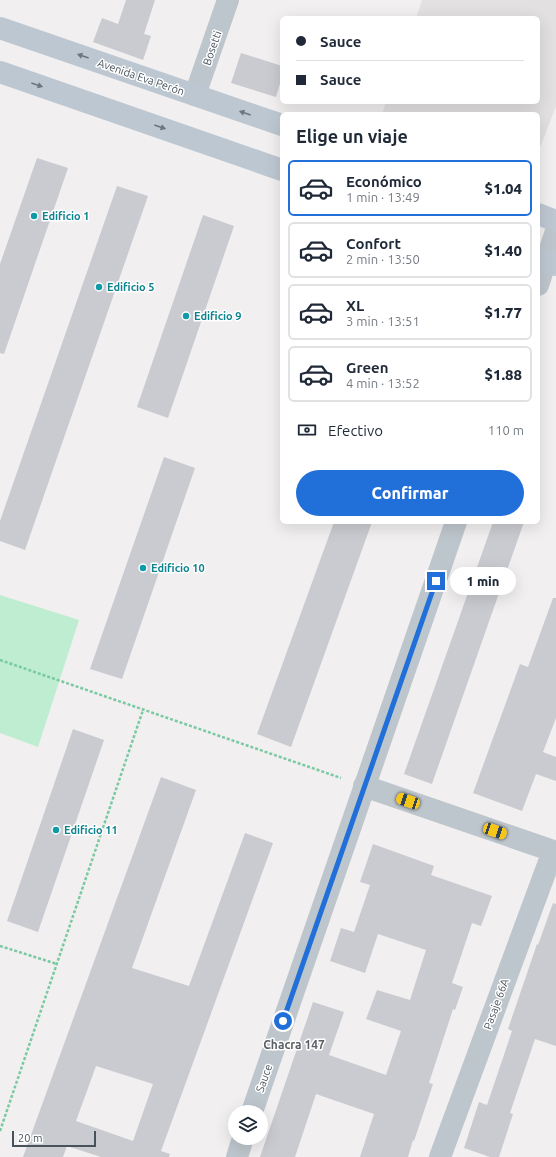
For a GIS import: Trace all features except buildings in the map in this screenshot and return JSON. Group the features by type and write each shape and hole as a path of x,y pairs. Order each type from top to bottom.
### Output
{"street":[{"name":"Bosetti","path":"195,95 228,0"},
{"name":"Avenida Eva Perón","path":"0,28 280,124"},
{"path":"0,72 280,169"},
{"path":"540,215 556,221"},
{"path":"540,280 556,231"},
{"name":"Sauce","path":"254,1105 455,524"},
{"path":"364,786 554,851"},
{"name":"Pasaje 66A","path":"440,1157 554,851"},
{"path":"236,1157 240,1145"}],"path":[{"path":"0,660 364,786"},
{"path":"0,1131 143,710"},
{"path":"0,946 57,964"}],"shaded area":[{"path":"422,0 556,0 556,106 540,148 540,112 383,112 385,104 540,104 540,16 417,16"}],"green space":[{"path":"0,595 79,620 38,747 0,733"}],"place":[{"name":"Edificio 1","path":"34,216"},
{"name":"Edificio 5","path":"99,287"},
{"name":"Edificio 9","path":"186,316"},
{"name":"Edificio 10","path":"143,568"},
{"name":"Edificio 11","path":"56,830"}],"district":[{"name":"Chacra 147","path":"294,1044"}],"route":[{"path":"283,1021 436,581"}]}
